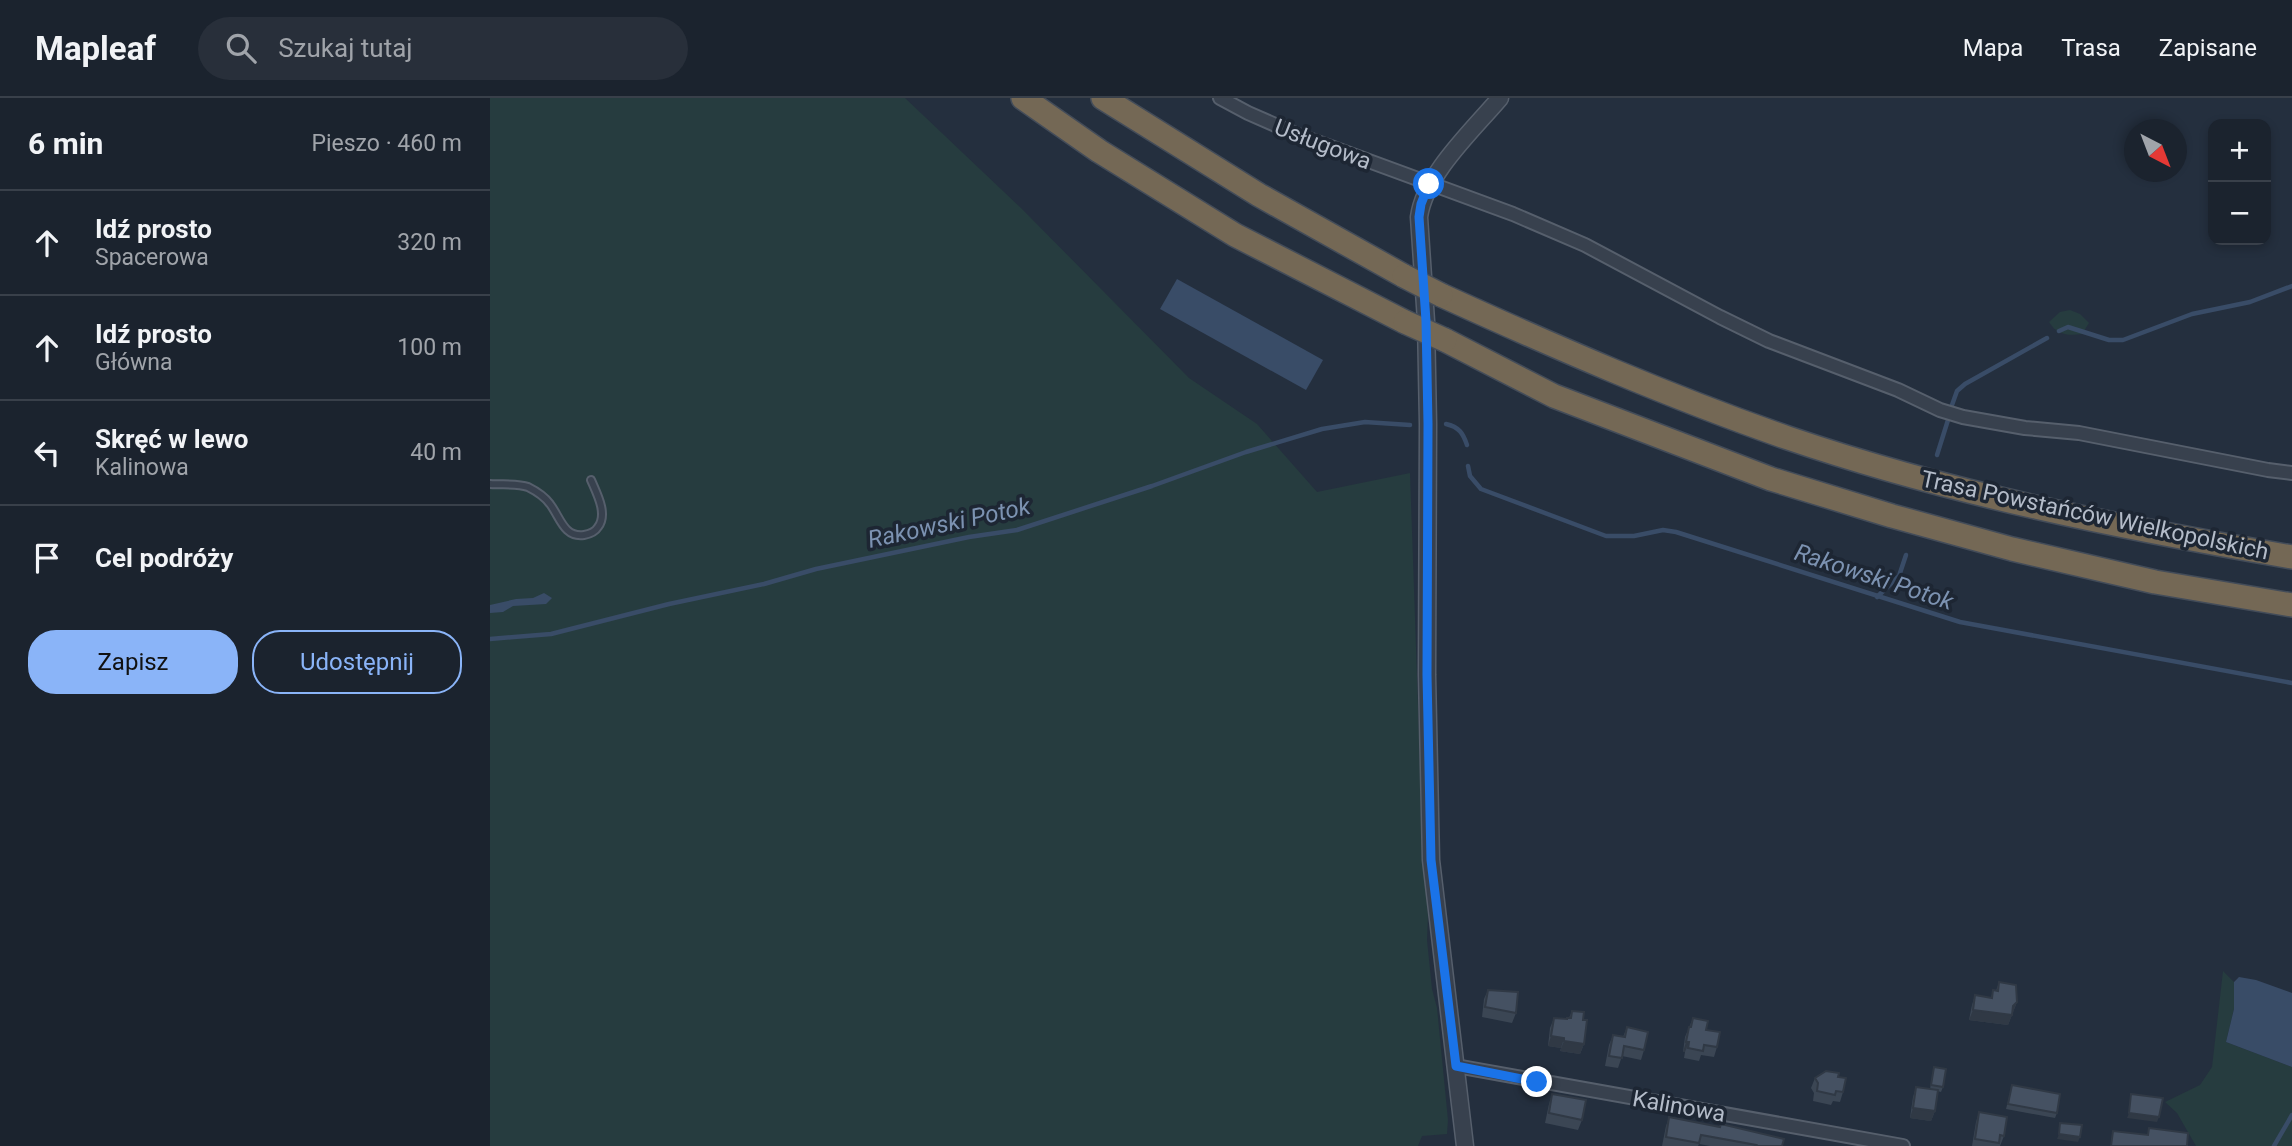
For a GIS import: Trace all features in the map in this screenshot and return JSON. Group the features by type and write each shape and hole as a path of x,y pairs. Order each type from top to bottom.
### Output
{"highway":[{"name":"Trasa Powstańców Wielkopolskich","path":"1023,98 1099,151 1235,235 1554,396 1785,484 1892,516 2012,549 2155,582 2292,605"},
{"name":"Trasa Powstańców Wielkopolskich","path":"1103,98 1259,195 1441,295 1581,358 1788,438 2020,504 2165,535 2292,557"}],"street":[{"name":"Usługowa","path":"1220,98 1286,130 1513,214 1585,245 1769,341 1898,390 1940,410 1963,417 2025,428 2079,433 2292,473"},
{"path":"1465,1146 1431,860 1427,675 1428,424 1426,321 1419,217 1429,184 1500,98"},
{"name":"Kalinowa","path":"1456,1066 1903,1146"}],"lane":[{"path":"490,484 527,486 549,503 561,525 578,535 594,532 603,515 591,480"}],"green space":[{"path":"490,98 905,98 1021,208 1189,378 1257,424 1317,492 1410,473 1427,940 1432,989 1437,1008 1448,1120 1447,1134 1422,1136 1418,1146 490,1146"},
{"path":"2070,310 2080,314 2089,323 2082,334 2063,334 2049,322 2060,312"},
{"path":"2223,971 2234,982 2234,1009 2226,1042 2292,1067 2292,1146 2196,1146 2177,1113 2165,1102 2200,1085 2212,1067"}],"water":[{"path":"1177,279 1323,360 1306,390 1160,309"},
{"path":"544,593 552,598 546,604 513,606 503,612 490,613 490,605 533,598"},
{"path":"2239,977 2292,993 2292,1067 2226,1042 2234,1009 2234,982"}],"building":[{"path":"1999,982 2016,985 2017,1002 2013,1006 2012,1015 1973,1010 1975,995 1992,998 1993,990 1998,991"},
{"path":"1488,990 1518,992 1516,1013 1485,1007"},
{"path":"1572,1011 1584,1012 1583,1020 1587,1020 1584,1044 1551,1036 1554,1018 1571,1018"},
{"path":"1693,1018 1708,1021 1706,1030 1720,1032 1717,1047 1704,1045 1703,1051 1688,1048 1689,1042 1686,1042"},
{"path":"1627,1027 1648,1032 1644,1050 1624,1046 1622,1058 1609,1056 1613,1035 1625,1037"},
{"path":"1934,1067 1946,1069 1943,1087 1931,1085"},
{"path":"1826,1071 1839,1073 1838,1077 1846,1078 1843,1092 1836,1091 1835,1095 1817,1091 1818,1083 1815,1078"},
{"path":"2012,1085 2060,1094 2057,1113 2008,1104"},
{"path":"1916,1087 1938,1090 1935,1111 1913,1108"},
{"path":"1552,1094 1586,1100 1582,1120 1549,1113"},
{"path":"2131,1094 2163,1098 2159,1117 2129,1113"},
{"path":"1979,1112 2007,1117 2004,1136 2000,1135 1999,1143 1975,1139"},
{"path":"1669,1117 1720,1127 1721,1124 1784,1139 1782,1146 1755,1146 1701,1135 1699,1143 1666,1137"},
{"path":"2060,1123 2082,1125 2080,1137 2059,1134"},
{"path":"2149,1128 2188,1133 2187,1146 2111,1146 2113,1131 2148,1135"}],"waterway":[{"path":"2059,331 2068,327 2109,340 2123,340 2192,314 2250,302 2292,286"},
{"path":"1952,405 1957,391 1965,384 2047,338"},
{"path":"1937,455 1948,420"},
{"name":"Rakowski Potok","path":"490,639 551,634 669,604 764,584 816,569 969,537 1017,530 1322,429 1365,422 1410,425"},
{"name":"Rakowski Potok","path":"1446,424 1460,431 1467,445"},
{"name":"Rakowski Potok","path":"1468,466 1470,476 1481,489 1606,536 1634,536 1663,530 1676,532 1960,622 2292,683"},
{"path":"1877,597 1899,576 1906,555"},
{"name":"Rakowski Potok","path":"2274,1146 2292,1115"}],"route":[{"path":"1429,184 1419,217 1426,321 1428,424 1427,675 1431,860 1446,999 1456,1066 1537,1082"}]}
